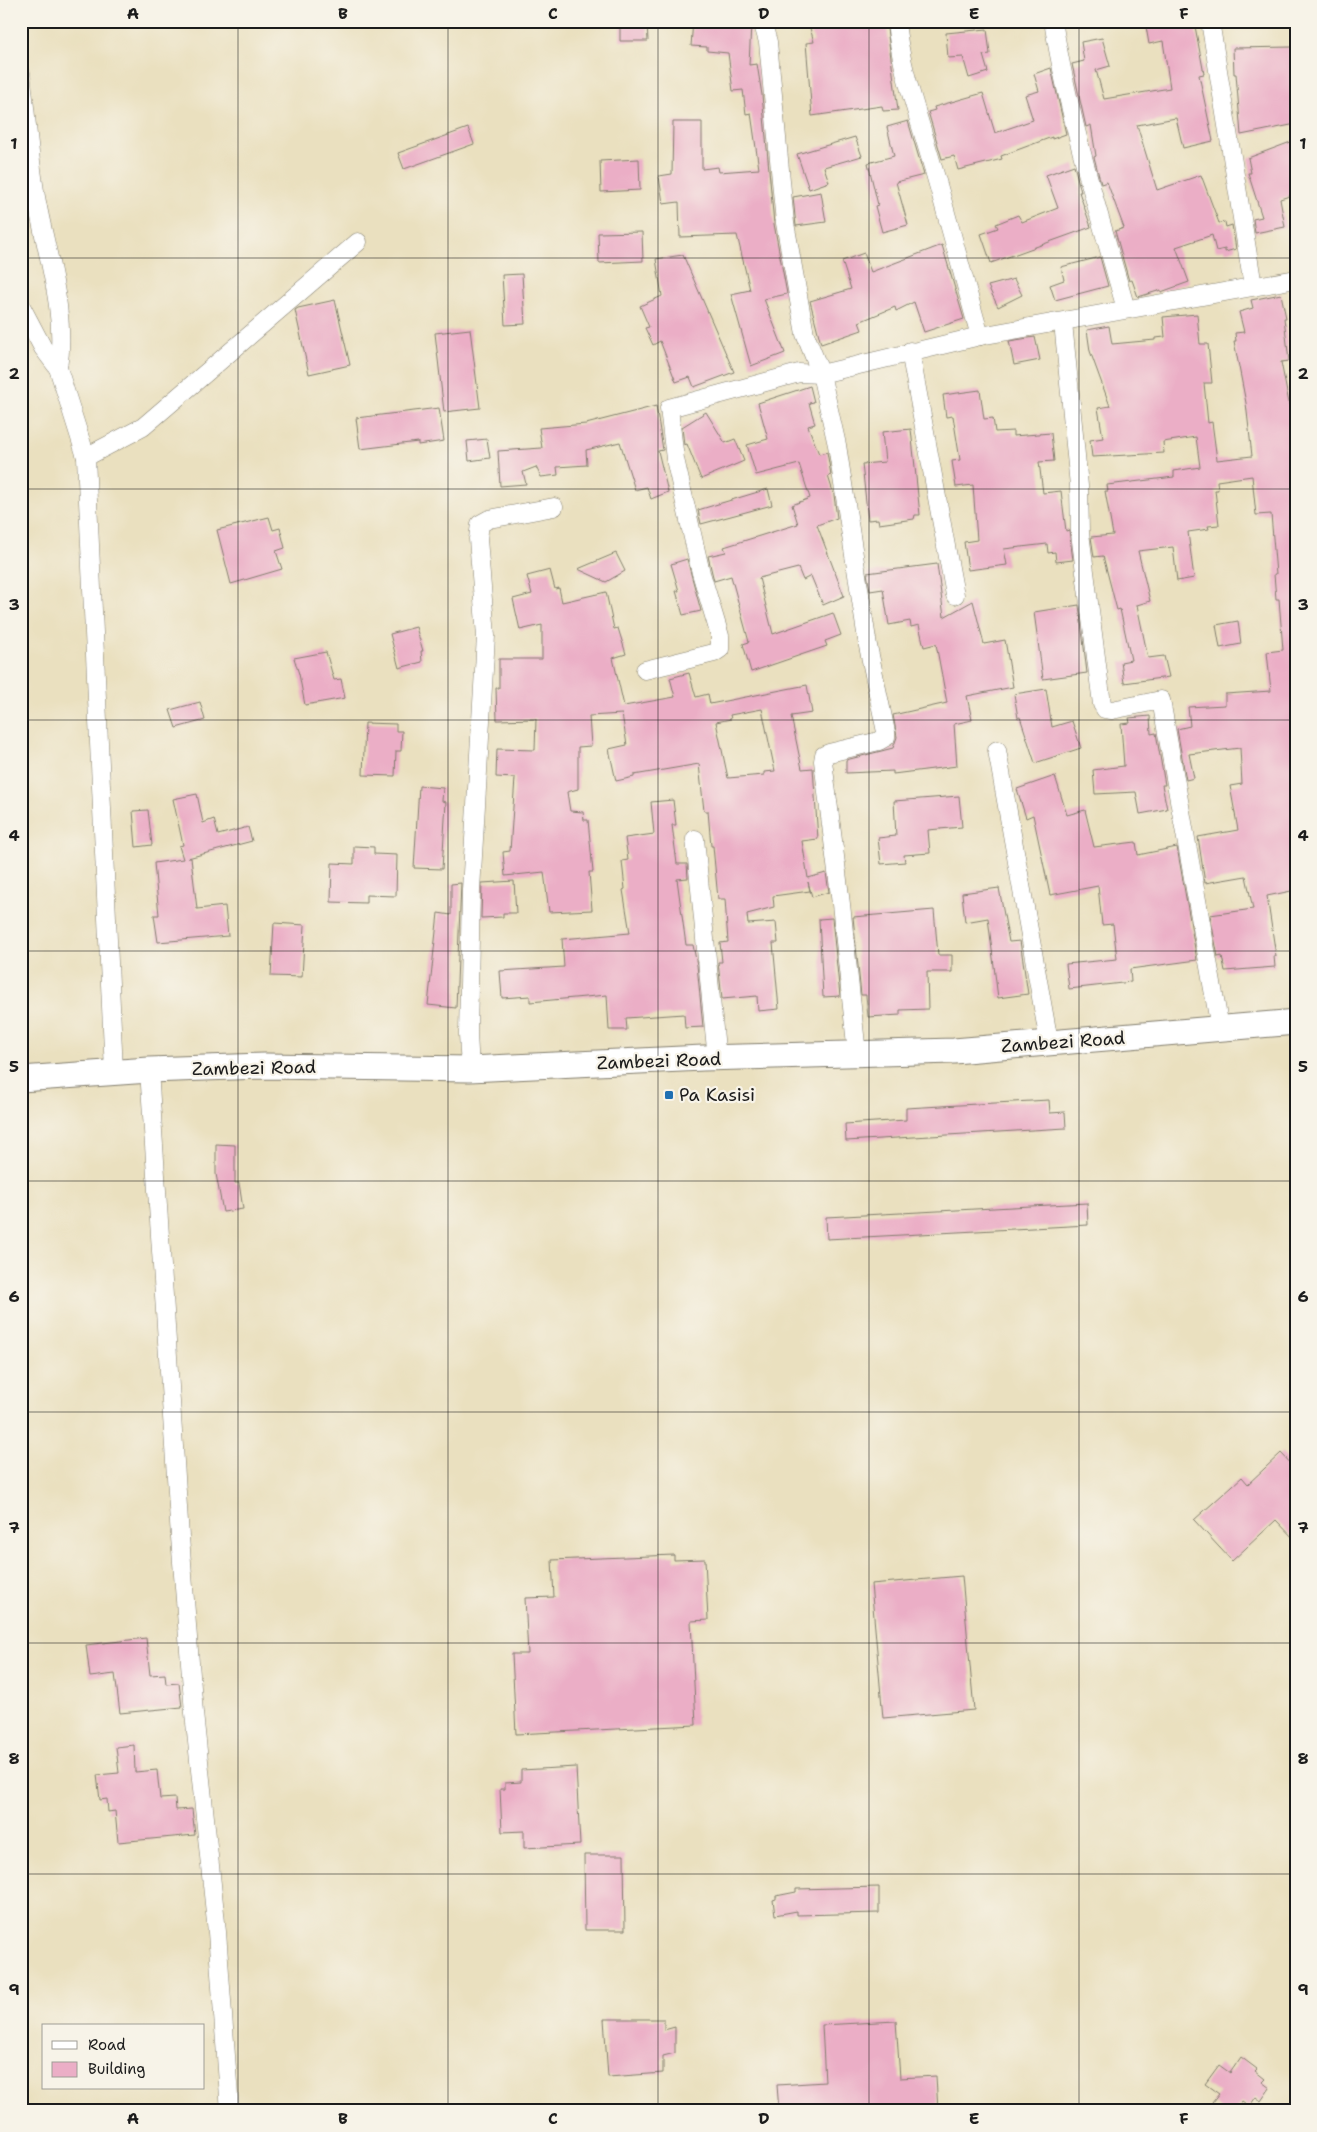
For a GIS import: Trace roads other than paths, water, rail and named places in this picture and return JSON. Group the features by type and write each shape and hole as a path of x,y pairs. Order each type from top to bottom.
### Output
{"main road":[{"name":"Zambezi Road","path":"21,1079 149,1070 265,1066 470,1069 954,1050 1146,1036 1296,1022"}],"street":[{"path":"762,21 768,42 785,222 805,334 821,374 837,445 868,646 886,732 886,737 879,741 829,753 824,755 823,761 842,904 857,1054"},
{"path":"896,21 899,50 910,93 980,336"},
{"path":"1052,21 1061,74 1126,309"},
{"path":"1210,21 1253,286"},
{"path":"21,73 35,190 58,307 62,346 58,368"},
{"path":"86,456 143,427 358,242"},
{"path":"645,670 714,653 720,649 720,636 701,573 675,459 670,408 800,373 821,374 910,351 980,336 1296,279"},
{"path":"21,306 42,348 58,368 86,456 114,1072"},
{"path":"1063,322 1077,468 1080,533 1102,704 1106,709 1112,710 1161,700 1220,1028"},
{"path":"910,351 955,595"},
{"path":"470,1069 468,1034 472,881 486,636 478,539 480,524 489,518 554,507"},
{"path":"997,750 1049,1042"},
{"path":"695,838 717,1059"},
{"path":"149,1070 180,1537 194,1713 218,1932 230,2111"}],"place":[{"name":"Pa Kasisi","path":"669,1095"}]}
